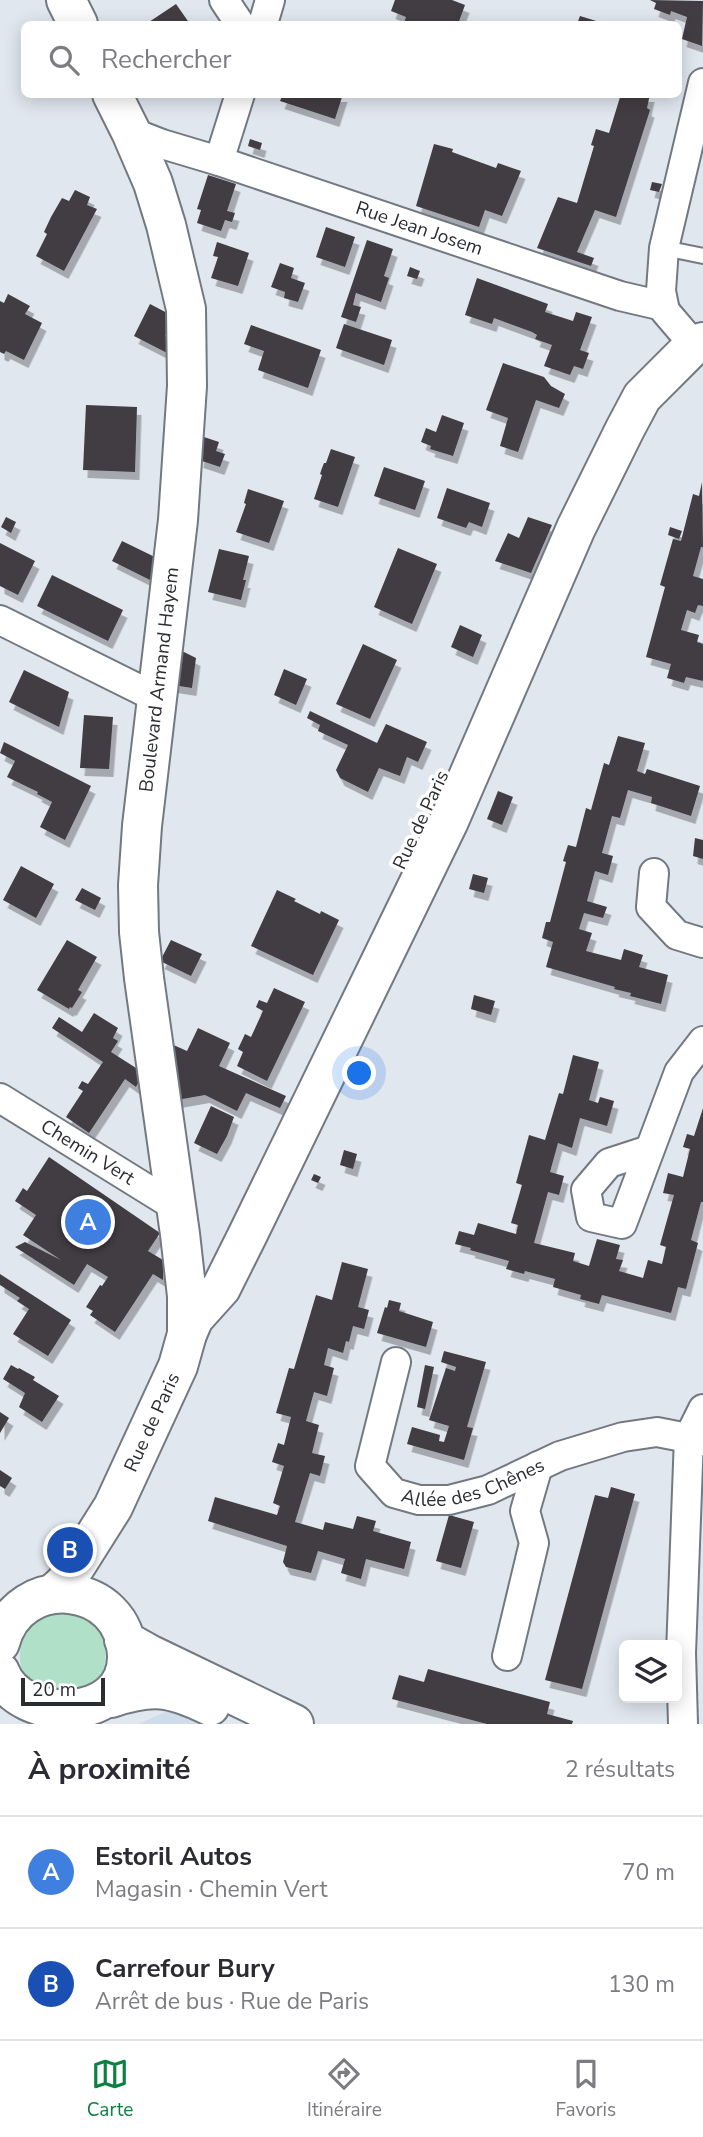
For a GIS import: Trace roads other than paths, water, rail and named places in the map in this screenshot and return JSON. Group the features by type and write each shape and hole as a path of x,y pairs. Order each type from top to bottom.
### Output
{"main road":[{"path":"66,0 76,21"},
{"name":"Boulevard Armand Hayem","path":"114,98 153,183 186,309 187,386 178,520 142,826 138,885 139,932 185,1276"},
{"name":"Rue de Paris","path":"187,1334 185,1276 204,1272 223,1252 606,419 645,365 690,330"},
{"name":"Rue de Paris","path":"30,1597 65,1583 113,1507 178,1366 194,1318 221,1288 443,833 576,528 642,397 690,330"},
{"name":"Rue de Paris","path":"113,1507 105,1562 118,1627"},
{"path":"249,1724 170,1690 144,1690 71,1717 32,1713 19,1704 9,1692 0,1668 9,1622 30,1597 69,1593 85,1597 99,1604 118,1627 151,1655 295,1724"},
{"path":"71,1717 120,1685 127,1655 118,1627"}],"street":[{"path":"224,0 238,21"},
{"path":"264,21 271,0"},
{"path":"690,330 661,291 664,248 703,83"},
{"path":"219,161 239,98"},
{"name":"Rue Jean Josem","path":"131,132 620,296 690,330"},
{"path":"0,620 157,698"},
{"path":"654,873 650,906 677,935 703,943"},
{"path":"649,1150 679,1072 703,1041"},
{"name":"Chemin Vert","path":"0,1098 176,1207"},
{"name":"Allée des Chênes","path":"396,1362 370,1466 394,1493 419,1500 449,1500 488,1490 560,1455 622,1437 657,1432 696,1439"},
{"path":"683,1724 681,1653 696,1439 703,1409"},
{"path":"507,1656 534,1543 525,1511 538,1466"}],"lane":[{"path":"664,248 703,256"}],"place":[{"name":"Estoril Autos","path":"88,1222"},
{"name":"Carrefour Bury","path":"70,1550"}]}
